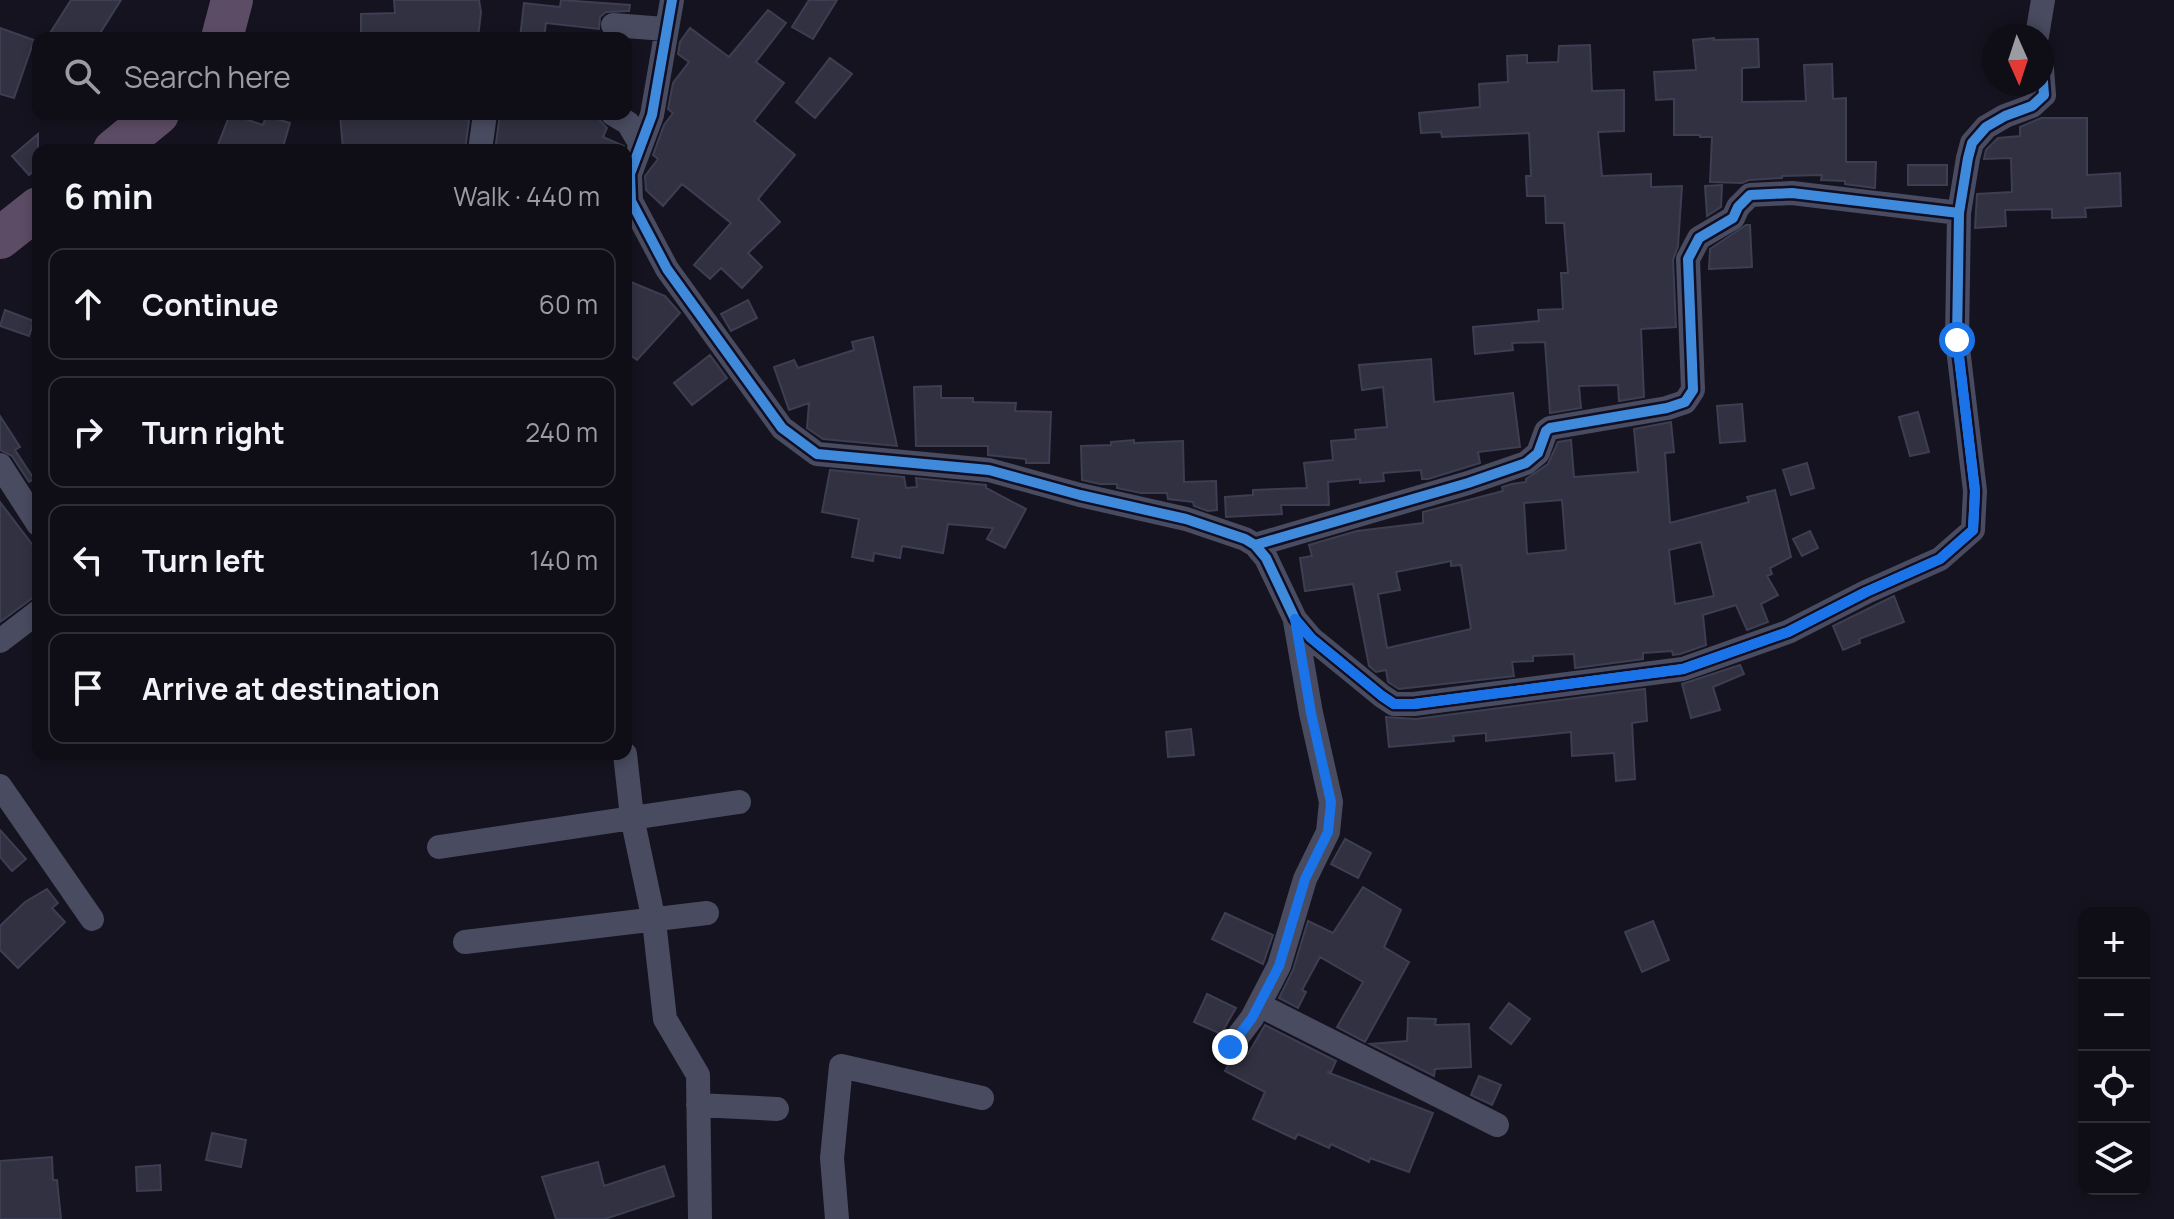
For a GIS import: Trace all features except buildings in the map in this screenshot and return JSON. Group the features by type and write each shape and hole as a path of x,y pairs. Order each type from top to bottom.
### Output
{"highway":[{"path":"224,32 232,0"},
{"path":"121,144 151,120"},
{"path":"0,238 32,213"}],"street":[{"path":"632,169 652,115 672,0"},
{"path":"2039,24 2043,0"},
{"path":"613,25 665,29"},
{"path":"632,203 667,269 773,417 797,441 817,454 989,470 1186,519 1236,536 1255,545 1266,558 1295,619 1311,638 1394,704 1414,704 1683,669 1788,632 1940,559 1973,530 1975,491 1957,340 1959,213 1972,143 1986,127 2032,106 2043,96"},
{"path":"481,144 484,120"},
{"path":"623,120 641,145"},
{"path":"1255,545 1429,495 1526,463 1538,453 1550,428 1667,408 1685,402 1693,390 1688,259 1699,238 1733,218 1738,207 1750,195 1792,193 1959,213"},
{"path":"0,465 32,515"},
{"path":"0,641 32,617"},
{"path":"1230,1047 1259,1005 1279,966 1305,879 1328,832 1331,802 1311,713 1295,619"},
{"path":"626,760 632,817 654,921 665,1019 698,1075 700,1219"},
{"path":"0,786 92,919"},
{"path":"439,847 739,802"},
{"path":"465,942 707,913"},
{"path":"1259,1005 1497,1125"},
{"path":"837,1219 832,1158 841,1066 982,1098"},
{"path":"698,1105 777,1109"}],"cycle path":[{"path":"632,169 652,115 672,0"},
{"path":"632,203 667,269 782,428 817,454 989,470 1186,519 1245,539 1266,558 1295,619 1311,638 1394,704 1414,704 1683,669 1788,632 1940,559 1973,530 1975,491 1957,340 1959,213 1972,143 1986,127 2032,106 2043,96"},
{"path":"1255,545 1526,463 1538,453 1550,428 1667,408 1685,402 1693,390 1688,259 1699,238 1733,218 1738,207 1750,195 1792,193 1959,213"}],"route":[{"path":"1230,1047 1252,1018 1279,966 1305,879 1328,832 1331,802 1311,713 1295,619 1331,656 1394,704 1414,704 1683,669 1788,632 1940,559 1973,530 1975,491 1957,340"}]}
